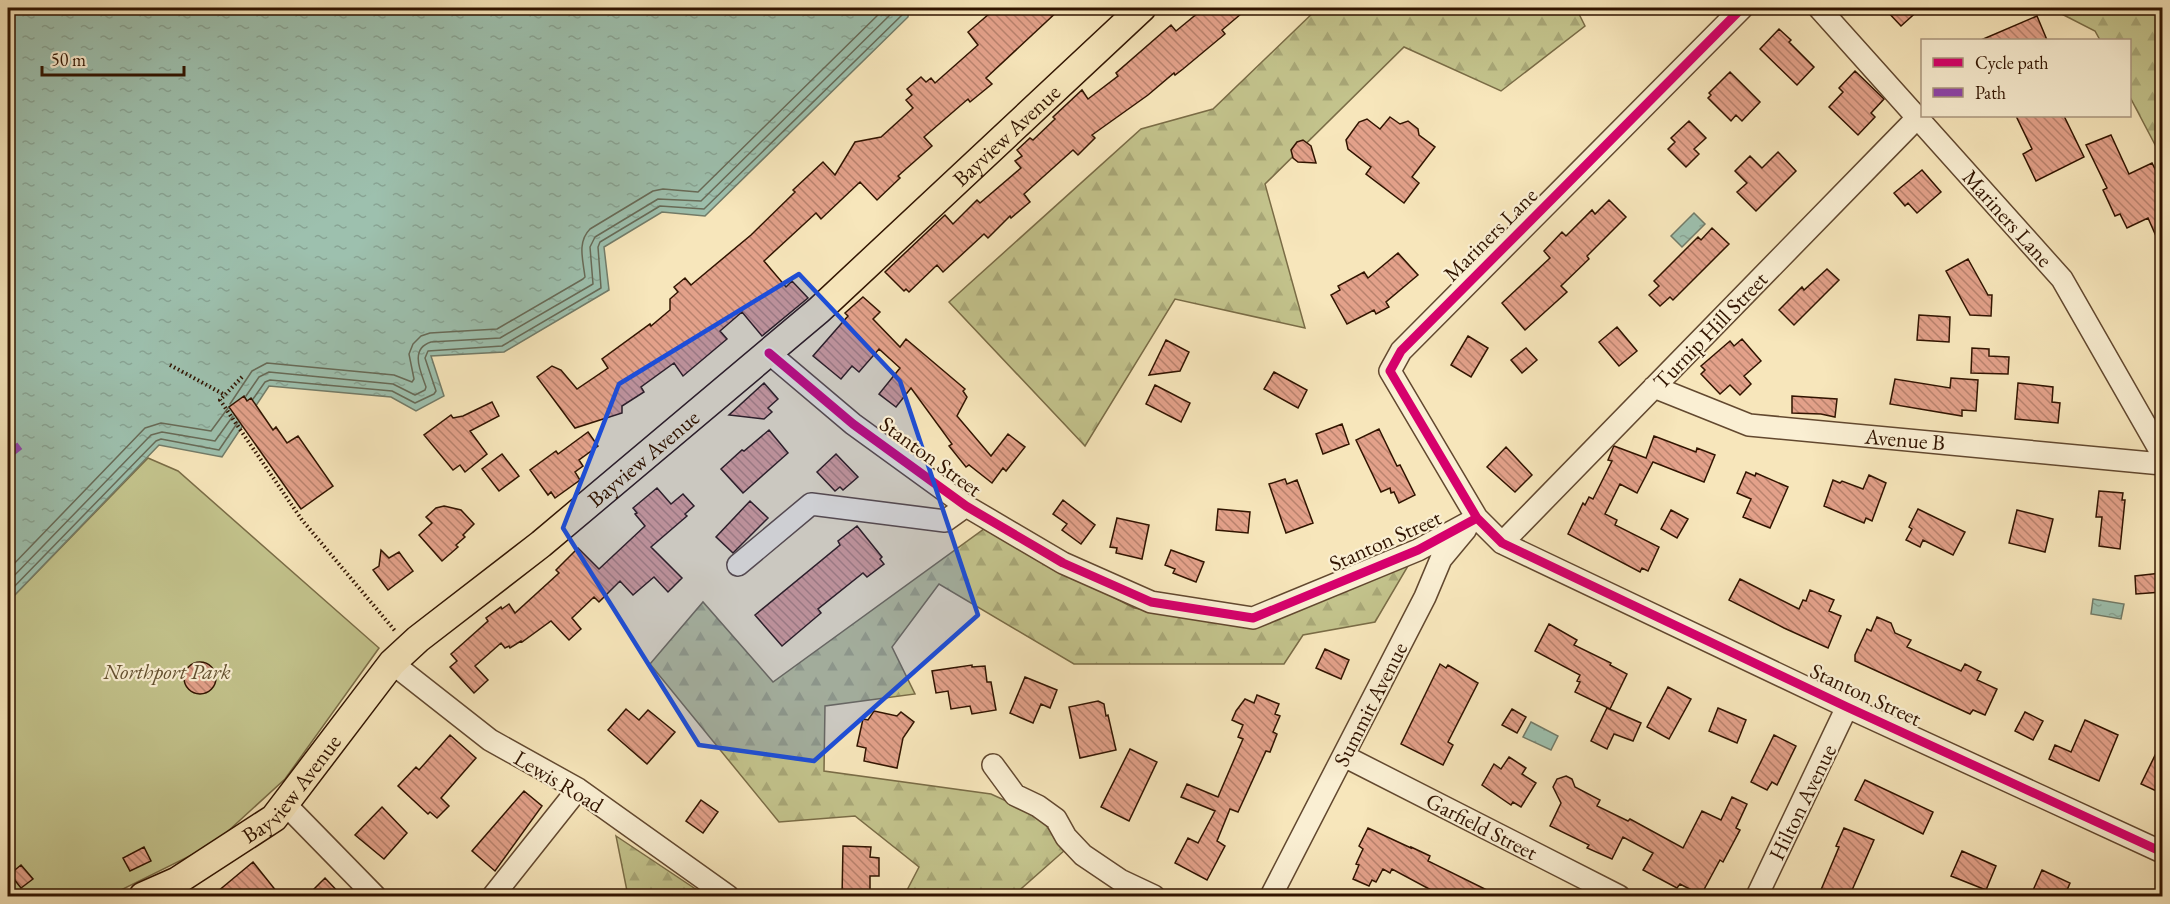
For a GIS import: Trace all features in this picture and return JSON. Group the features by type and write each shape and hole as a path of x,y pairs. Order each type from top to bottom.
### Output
{"main road":[{"name":"Bayview Avenue","path":"143,897 177,881 274,818 392,663 418,639 541,544 819,310 1142,8"}],"street":[{"name":"Mariners Lane","path":"1477,518 1390,371 1401,351 1742,8"},
{"name":"Mariners Lane","path":"1819,8 2062,279 2163,454"},
{"name":"Turnip Hill Street","path":"1502,543 1918,117"},
{"name":"Stanton Street","path":"769,353 854,424 966,506 1063,562 1150,602 1253,618 1418,550 1477,518 1502,543 1847,707 2163,852"},
{"name":"Avenue B","path":"1654,387 1749,425 2163,464"},
{"path":"738,565 811,504 945,521 966,506"},
{"name":"Summit Avenue","path":"1270,897 1425,597 1441,559 1477,518"},
{"name":"Lewis Road","path":"392,663 490,740 578,789 728,897"},
{"name":"Hilton Avenue","path":"1757,897 1847,707"},
{"name":"Garfield Street","path":"1344,756 1619,897"},
{"path":"993,765 1015,795 1038,806 1056,819 1066,837 1083,855 1120,879 1154,897"},
{"path":"493,897 578,789"},
{"path":"285,804 375,897"}],"path":[{"path":"170,365 225,395"},
{"path":"242,377 220,400 302,520 400,637"}],"highlighted area":[{"path":"799,274 900,381 978,615 814,761 699,745 563,528 619,384"}],"green space":[{"path":"1318,8 1576,8 1585,26 1501,91 1404,47 1265,184 1305,328 1175,299 1085,446 949,302 1141,129 1213,109"},
{"path":"2050,8 2162,8 2162,158 2131,99 2131,39 2099,39 2095,31"},
{"name":"Northport Park","path":"148,458 178,471 379,648 285,779 214,844 109,896 8,896 8,602"},
{"path":"984,529 1134,608 1243,626 1408,566 1375,622 1303,635 1284,664 1074,664 939,584 892,647 915,694 825,706 824,771 991,794 1039,816 1065,850 1013,896 904,896 919,867 855,816 779,822 650,664 703,602 773,682"},
{"path":"616,836 706,896 628,896"}],"water":[{"path":"8,8 909,8 908,17 705,216 662,212 604,247 609,290 504,352 431,356 444,396 416,411 391,397 269,386 222,457 159,445 8,602"},
{"path":"1694,213 1705,224 1682,247 1671,236"},
{"path":"2093,599 2124,604 2121,619 2091,614"},
{"path":"1531,722 1558,736 1551,750 1523,737"}],"building":[{"path":"996,8 1061,8 986,78 992,84 970,102 968,99 924,137 932,146 898,176 900,178 877,200 860,182 821,219 816,213 764,261 786,287 792,281 808,298 762,336 742,312 720,331 727,339 683,376 674,363 641,387 644,392 622,406 622,413 575,428 537,377 552,366 561,370 577,389 608,368 602,359 650,324 651,326 670,310 670,299 678,292 674,287 685,278 691,285 751,235 823,162 835,175 855,142 881,137 913,108 906,100 912,95 907,89 921,77 926,82 931,78 935,83 978,45 968,32"},
{"path":"1204,8 1248,8 1222,30 1225,34 1183,69 1175,75 1174,73 1148,95 1092,135 1095,138 1078,155 1073,150 1024,194 1030,202 1011,218 1010,216 988,238 984,234 943,272 937,265 909,292 906,289 904,291 885,272 945,215 953,224 977,200 980,203 1021,168 1015,161 1022,156 1017,150 1030,138 1033,140 1055,119 1053,117 1082,90 1088,99 1118,76 1116,73 1171,25 1176,31"},
{"path":"1884,8 1921,8 1901,26"},
{"path":"2037,16 2047,39 1983,39"},
{"path":"1779,29 1814,67 1797,85 1760,49"},
{"path":"1855,71 1884,99 1871,113 1875,117 1858,135 1829,107 1843,92 1839,88"},
{"path":"1730,72 1760,102 1742,121 1736,115 1731,121 1708,98 1711,95 1709,93"},
{"path":"1390,117 1400,124 1408,121 1418,129 1419,135 1435,147 1412,177 1419,183 1404,203 1366,174 1371,167 1348,149 1346,140 1359,122 1367,119 1380,129"},
{"path":"2016,117 2064,117 2084,157 2036,181 2023,154 2032,149"},
{"path":"1689,121 1706,138 1694,149 1699,154 1686,167 1668,149 1675,142 1671,138"},
{"path":"2111,135 2129,174 2152,163 2163,185 2163,252 2148,218 2127,228 2120,214 2115,216 2103,190 2107,188 2086,145"},
{"path":"1303,140 1311,146 1316,163 1298,162 1293,158 1291,150 1297,142"},
{"path":"1778,152 1796,171 1756,211 1737,192 1747,183 1735,171 1750,156 1762,168"},
{"path":"1922,170 1941,192 1917,213 1908,203 1905,206 1894,193"},
{"path":"1609,200 1626,217 1587,256 1589,259 1561,286 1567,292 1525,330 1502,303 1550,258 1544,251 1562,232 1566,236 1592,210 1595,214"},
{"path":"1712,228 1729,244 1673,300 1670,297 1660,306 1649,295 1659,286 1654,281 1698,237 1701,240"},
{"path":"1398,253 1418,275 1386,302 1389,307 1376,314 1374,310 1347,324 1331,295 1340,290 1338,286 1364,272 1368,278"},
{"path":"1968,259 1988,295 1992,295 1991,316 1970,315 1946,271"},
{"path":"1827,269 1839,280 1794,325 1779,310 1802,287 1804,290"},
{"path":"863,297 880,312 873,319 900,347 906,339 965,389 963,391 967,397 957,416 991,456 1008,434 1025,447 1006,471 1003,468 992,483 969,465 966,467 949,446 952,444 911,388 896,407 879,394 900,368 879,349 859,372 852,366 841,379 813,356 848,316 845,313"},
{"path":"1919,315 1950,317 1949,342 1917,340"},
{"path":"1617,327 1637,351 1619,366 1599,342"},
{"path":"1468,336 1488,348 1471,377 1451,365"},
{"path":"1742,339 1761,361 1744,376 1751,384 1740,395 1730,385 1720,394 1701,374 1705,370 1701,366 1730,341 1734,346"},
{"path":"1166,340 1189,352 1180,371 1149,375"},
{"path":"1526,348 1537,360 1522,373 1511,360"},
{"path":"1972,348 1989,349 1989,356 2009,357 2008,374 1971,373"},
{"path":"1274,372 1307,390 1298,408 1264,389"},
{"path":"1951,378 1978,380 1976,411 1962,410 1962,416 1890,404 1895,379 1950,388"},
{"path":"764,383 778,399 768,408 772,412 764,419 729,415"},
{"path":"2018,383 2053,387 2052,402 2060,403 2058,423 2015,419"},
{"path":"1155,385 1190,403 1181,422 1146,404"},
{"path":"244,396 247,401 251,398 273,430 276,427 287,443 298,436 333,486 301,509 229,407"},
{"path":"1792,396 1837,399 1835,417 1792,413"},
{"path":"492,402 499,416 470,431 487,454 465,472 460,465 453,470 424,435 451,415 453,418 463,416"},
{"path":"1342,424 1349,444 1323,454 1316,434"},
{"path":"1379,429 1397,466 1400,465 1415,495 1399,503 1390,488 1381,492 1356,440"},
{"path":"769,430 788,453 743,493 721,469"},
{"path":"588,432 598,446 579,460 583,466 575,472 580,480 555,498 551,492 548,495 530,470 556,451 558,454"},
{"path":"1654,436 1696,452 1697,448 1715,455 1704,482 1653,462 1637,493 1620,484 1605,514 1617,520 1615,525 1659,547 1648,571 1642,568 1640,572 1568,534 1583,503 1585,505 1589,497 1593,499 1612,461 1608,460 1614,446 1646,458"},
{"path":"1506,447 1532,475 1515,492 1487,467"},
{"path":"502,454 519,476 499,491 482,469"},
{"path":"836,454 858,477 843,490 840,487 835,491 817,472"},
{"path":"1746,472 1755,476 1756,473 1788,487 1770,528 1743,517 1751,499 1737,493"},
{"path":"1869,475 1886,483 1872,521 1866,518 1864,523 1824,506 1833,480 1863,489"},
{"path":"1285,479 1287,484 1297,480 1313,523 1286,533 1269,484"},
{"path":"657,488 671,504 683,494 694,506 685,514 687,516 651,547 682,578 668,592 654,577 633,595 620,581 599,602 594,597 572,618 581,629 569,640 551,621 510,648 509,646 505,648 501,643 475,666 488,680 474,693 450,667 457,661 451,654 488,621 486,618 501,607 502,609 509,604 515,613 559,573 556,570 578,548 599,569 645,526 633,508"},
{"path":"2099,491 2123,493 2122,500 2125,500 2120,549 2099,546 2102,517 2096,517"},
{"path":"1063,500 1095,525 1081,544 1062,530 1067,524 1053,514"},
{"path":"750,501 768,518 733,553 716,537"},
{"path":"444,506 461,510 474,524 456,545 458,547 442,561 419,535 432,523 426,517 436,508"},
{"path":"1218,509 1250,512 1248,533 1216,530"},
{"path":"1918,509 1965,532 1953,555 1923,540 1920,547 1906,540 1912,529 1909,527"},
{"path":"1671,510 1688,519 1677,538 1661,529"},
{"path":"2017,510 2053,519 2045,552 2009,543"},
{"path":"1117,518 1149,525 1142,559 1116,553 1117,548 1110,547"},
{"path":"857,526 882,557 880,559 884,564 867,577 863,573 818,609 821,613 782,646 755,615 840,545 838,541"},
{"path":"381,550 389,558 399,552 413,571 388,590 373,570 379,566"},
{"path":"1171,550 1204,562 1196,582 1173,573 1175,569 1165,565"},
{"path":"2161,573 2162,592 2136,594 2135,576"},
{"path":"1740,579 1799,609 1803,600 1806,601 1810,590 1834,600 1829,611 1841,616 1828,648 1729,600"},
{"path":"1877,617 1891,623 1895,633 1911,640 1907,647 1961,671 1965,664 1981,672 1977,680 1997,689 1985,715 1973,710 1970,714 1855,661 1855,655 1867,629 1871,631"},
{"path":"1549,624 1577,640 1574,645 1611,663 1610,665 1627,674 1610,709 1575,692 1580,682 1577,681 1580,675 1535,651"},
{"path":"1325,649 1349,660 1341,679 1316,668"},
{"path":"200,662 211,667 216,678 211,689 200,694 189,689 184,678 189,667"},
{"path":"1440,664 1446,668 1448,665 1478,683 1448,742 1453,745 1443,765 1401,744"},
{"path":"972,665 972,667 985,666 987,682 991,682 996,710 972,714 970,706 951,709 948,691 936,693 932,671"},
{"path":"1025,677 1057,690 1050,708 1041,704 1033,723 1010,713"},
{"path":"1668,687 1691,699 1669,739 1647,727"},
{"path":"1257,695 1279,704 1275,714 1280,716 1273,732 1277,734 1270,752 1266,751 1238,812 1230,809 1217,841 1225,846 1207,880 1175,863 1188,838 1198,843 1215,811 1181,797 1187,784 1218,797 1243,739 1238,737 1243,725 1232,720 1245,699 1254,703"},
{"path":"1098,701 1104,704 1116,750 1080,758 1069,707"},
{"path":"1607,708 1641,723 1633,741 1614,734 1607,749 1591,741"},
{"path":"1718,708 1746,720 1737,743 1709,731"},
{"path":"626,709 639,720 648,710 675,732 647,764 608,730"},
{"path":"1512,709 1526,717 1517,733 1502,725"},
{"path":"874,711 897,716 901,712 914,722 903,738 897,768 864,761 866,748 857,746 863,719 868,720"},
{"path":"2025,712 2043,721 2033,740 2015,731"},
{"path":"2085,720 2118,735 2099,781 2049,759 2055,745 2071,752"},
{"path":"450,735 476,758 441,798 449,806 437,818 430,812 428,814 398,786 416,767 419,770"},
{"path":"1774,735 1796,746 1777,785 1772,782 1767,790 1751,782"},
{"path":"2163,739 2163,794 2141,784"},
{"path":"1130,749 1157,762 1129,821 1101,807"},
{"path":"1509,757 1526,768 1522,774 1536,783 1521,807 1513,802 1511,805 1482,785 1494,764 1501,769"},
{"path":"1566,776 1572,779 1575,787 1600,800 1597,806 1628,821 1630,819 1683,848 1702,811 1721,820 1732,797 1747,804 1736,828 1740,830 1723,862 1720,860 1701,895 1680,884 1677,888 1643,870 1653,853 1623,837 1612,859 1587,848 1589,845 1550,826 1561,803 1553,787 1557,779"},
{"path":"1865,780 1933,812 1923,834 1855,800"},
{"path":"524,791 542,806 495,871 472,851"},
{"path":"701,800 718,812 703,833 686,821"},
{"path":"382,807 407,833 384,859 355,835"},
{"path":"1368,828 1430,856 1428,861 1501,897 1444,897 1392,869 1390,873 1383,869 1376,882 1372,880 1369,886 1353,879 1359,865 1356,864 1363,849 1359,846"},
{"path":"1844,828 1874,840 1849,897 1818,897 1839,847 1836,846"},
{"path":"843,846 871,847 870,857 879,858 879,876 870,876 870,897 842,897"},
{"path":"144,847 151,861 130,871 123,858"},
{"path":"1962,851 1996,866 1986,890 1951,876"},
{"path":"253,862 281,897 211,897"},
{"path":"21,865 33,879 21,888 10,874"},
{"path":"2042,870 2070,883 2064,897 2030,897"},
{"path":"325,878 343,897 306,897"}],"marked path":[{"path":"8,455 22,444"}],"cycle path":[{"path":"1742,8 1401,351 1390,371 1477,518 1502,543 1847,707 2162,852"},
{"path":"769,353 853,424 966,506 1063,563 1151,602 1253,618 1418,550 1477,518"}]}
